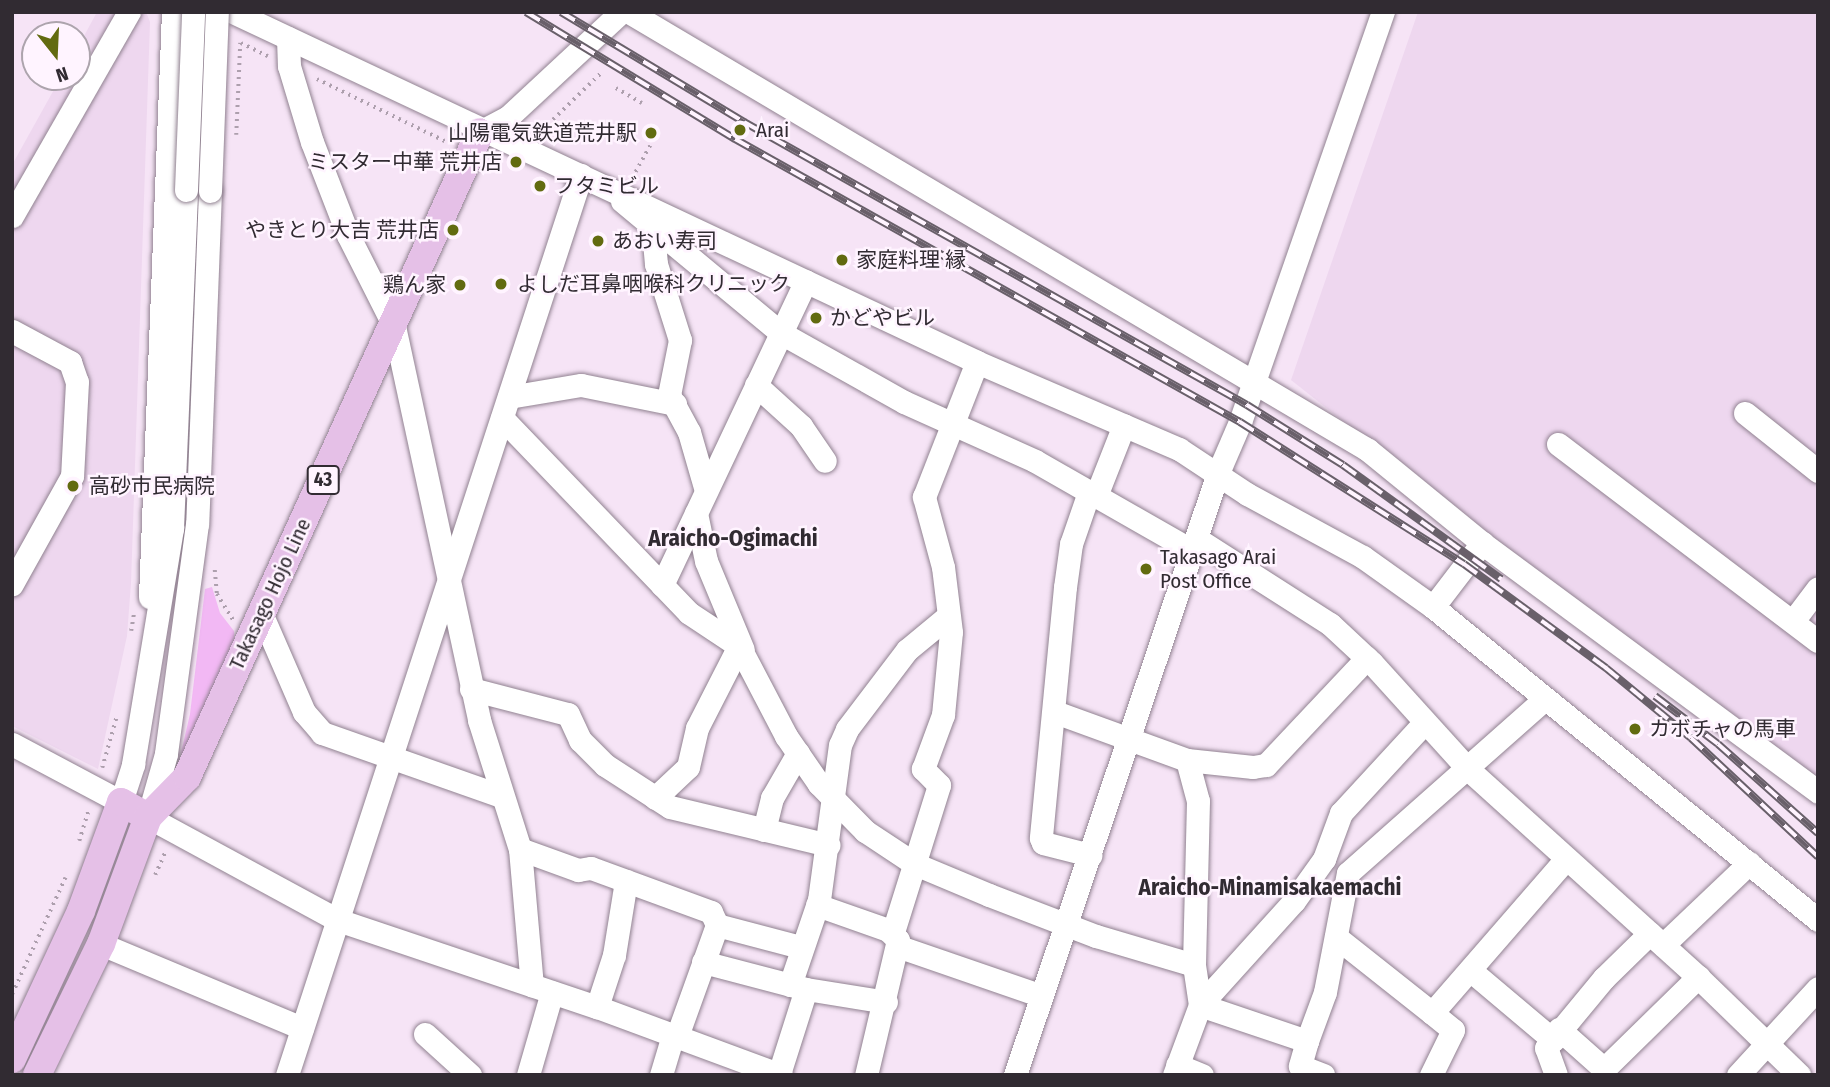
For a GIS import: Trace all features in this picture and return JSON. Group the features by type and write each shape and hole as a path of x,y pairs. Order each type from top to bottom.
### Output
{"main road":[{"name":"Takasago Hojo Line","path":"44,1073 101,944 148,817 187,777 480,132"},
{"path":"12,1059 81,911 121,802 148,817"}],"street":[{"path":"12,216 129,12"},
{"path":"157,638 150,595 173,12"},
{"path":"12,744 121,802 133,764 157,638 172,528 193,12"},
{"path":"218,12 197,524 166,754 148,817 338,920 597,1007 780,1074 798,987 800,947 817,905 828,845 840,745 847,729 907,650 947,617"},
{"path":"233,12 480,132 581,175 977,362 1179,449 1247,494 1363,557 1433,607 1818,920"},
{"path":"480,132 508,117 621,12"},
{"path":"629,12 1253,379 1368,450 1482,543 1818,792"},
{"path":"1015,1075 1218,473 1383,12"},
{"path":"288,38 289,65 312,142 348,235 394,326 471,689 501,796 520,849 542,988 528,1075"},
{"path":"287,1075 449,587 581,175"},
{"path":"609,188 653,230 781,333 844,372 954,423 1195,545 1291,597 1367,658 1465,766 1698,977 1799,1075"},
{"path":"653,230 656,264 679,326 670,395 689,432 706,491"},
{"path":"663,585 806,281"},
{"path":"12,584 72,476 77,382 70,362 13,330"},
{"path":"866,1075 886,1002 895,939 939,785 923,769 943,715 951,632 947,617 943,567 924,497 977,362"},
{"path":"506,407 581,386 675,404"},
{"path":"756,386 802,426 825,461"},
{"path":"506,407 689,612 743,653"},
{"path":"1745,413 1818,471"},
{"path":"1090,855 1043,843 1041,838 1071,544 1124,425"},
{"path":"1558,444 1818,641"},
{"path":"696,513 706,561 743,653 798,753 835,801 865,831 915,864 1067,922 1096,936 1194,965"},
{"path":"1433,607 1482,543"},
{"path":"1793,621 1818,588"},
{"path":"261,613 304,712 322,733 391,761 501,796"},
{"path":"652,796 688,767 697,728 743,653"},
{"path":"1055,712 1187,760 1253,767 1266,765 1367,658"},
{"path":"471,689 568,714 580,740 605,765 670,807 828,845"},
{"path":"1323,1075 1299,1070 1325,992 1348,875 1465,766 1545,699"},
{"path":"1202,1075 1175,1070 1200,1005 1252,951 1323,860 1341,813 1424,723"},
{"path":"764,830 772,798 798,753"},
{"path":"1187,760 1198,802 1194,965 1200,1005"},
{"path":"520,849 578,870 591,868 711,912 716,925 661,1075"},
{"path":"1432,1013 1566,859"},
{"path":"1323,860 1348,875"},
{"path":"1556,1075 1546,1048 1556,1034 1656,939 1749,863"},
{"path":"597,1007 614,955 626,881"},
{"path":"817,905 895,939 1042,996"},
{"path":"716,925 800,947"},
{"path":"1336,937 1453,1030 1431,1075"},
{"path":"101,944 302,1028"},
{"path":"703,962 798,987 886,1002"},
{"path":"1470,970 1604,1069 1698,977"},
{"path":"1738,1075 1818,988"},
{"path":"1200,1005 1307,1041"},
{"path":"425,1034 470,1075"}],"path":[{"path":"538,134 602,72"},
{"path":"615,88 642,103"},
{"path":"631,180 650,145"},
{"path":"129,641 135,607"},
{"path":"75,852 119,708"},
{"path":"12,994 66,877"}],"shaded area":[{"name":"高砂市民病院","path":"97,12 146,12 150,22 131,583 127,636 98,769 12,726 12,165 53,91 91,91 91,23"},
{"path":"1418,12 1818,12 1818,783 1501,546 1291,380"},
{"path":"212,587 220,613 234,631 235,647 185,756 181,753 190,714 205,589"}],"railway":[{"path":"526,12 735,139 1240,422 1464,564 1606,668 1691,738 1818,857"},
{"path":"561,12 744,122 1247,405 1343,465 1501,579"},
{"path":"1655,696 1718,744 1818,833"}],"place":[{"name":"Arai","path":"740,130"},
{"name":"山陽電気鉄道荒井駅","path":"651,133"},
{"name":"ミスター中華 荒井店","path":"516,162"},
{"name":"フタミビル","path":"540,186"},
{"name":"やきとり大吉 荒井店","path":"453,230"},
{"name":"あおい寿司","path":"598,241"},
{"name":"家庭料理 縁","path":"842,260"},
{"name":"よしだ耳鼻咽喉科クリニック","path":"501,284"},
{"name":"鶏ん家","path":"460,285"},
{"name":"かどやビル","path":"816,318"},
{"name":"高砂市民病院","path":"73,486"},
{"name":"Takasago Arai Post Office","path":"1146,569"},
{"name":"カボチャの馬車","path":"1635,729"}],"district":[{"name":"Araicho-Ogimachi","path":"733,538"},
{"name":"Araicho-Minamisakaemachi","path":"1270,887"}]}
